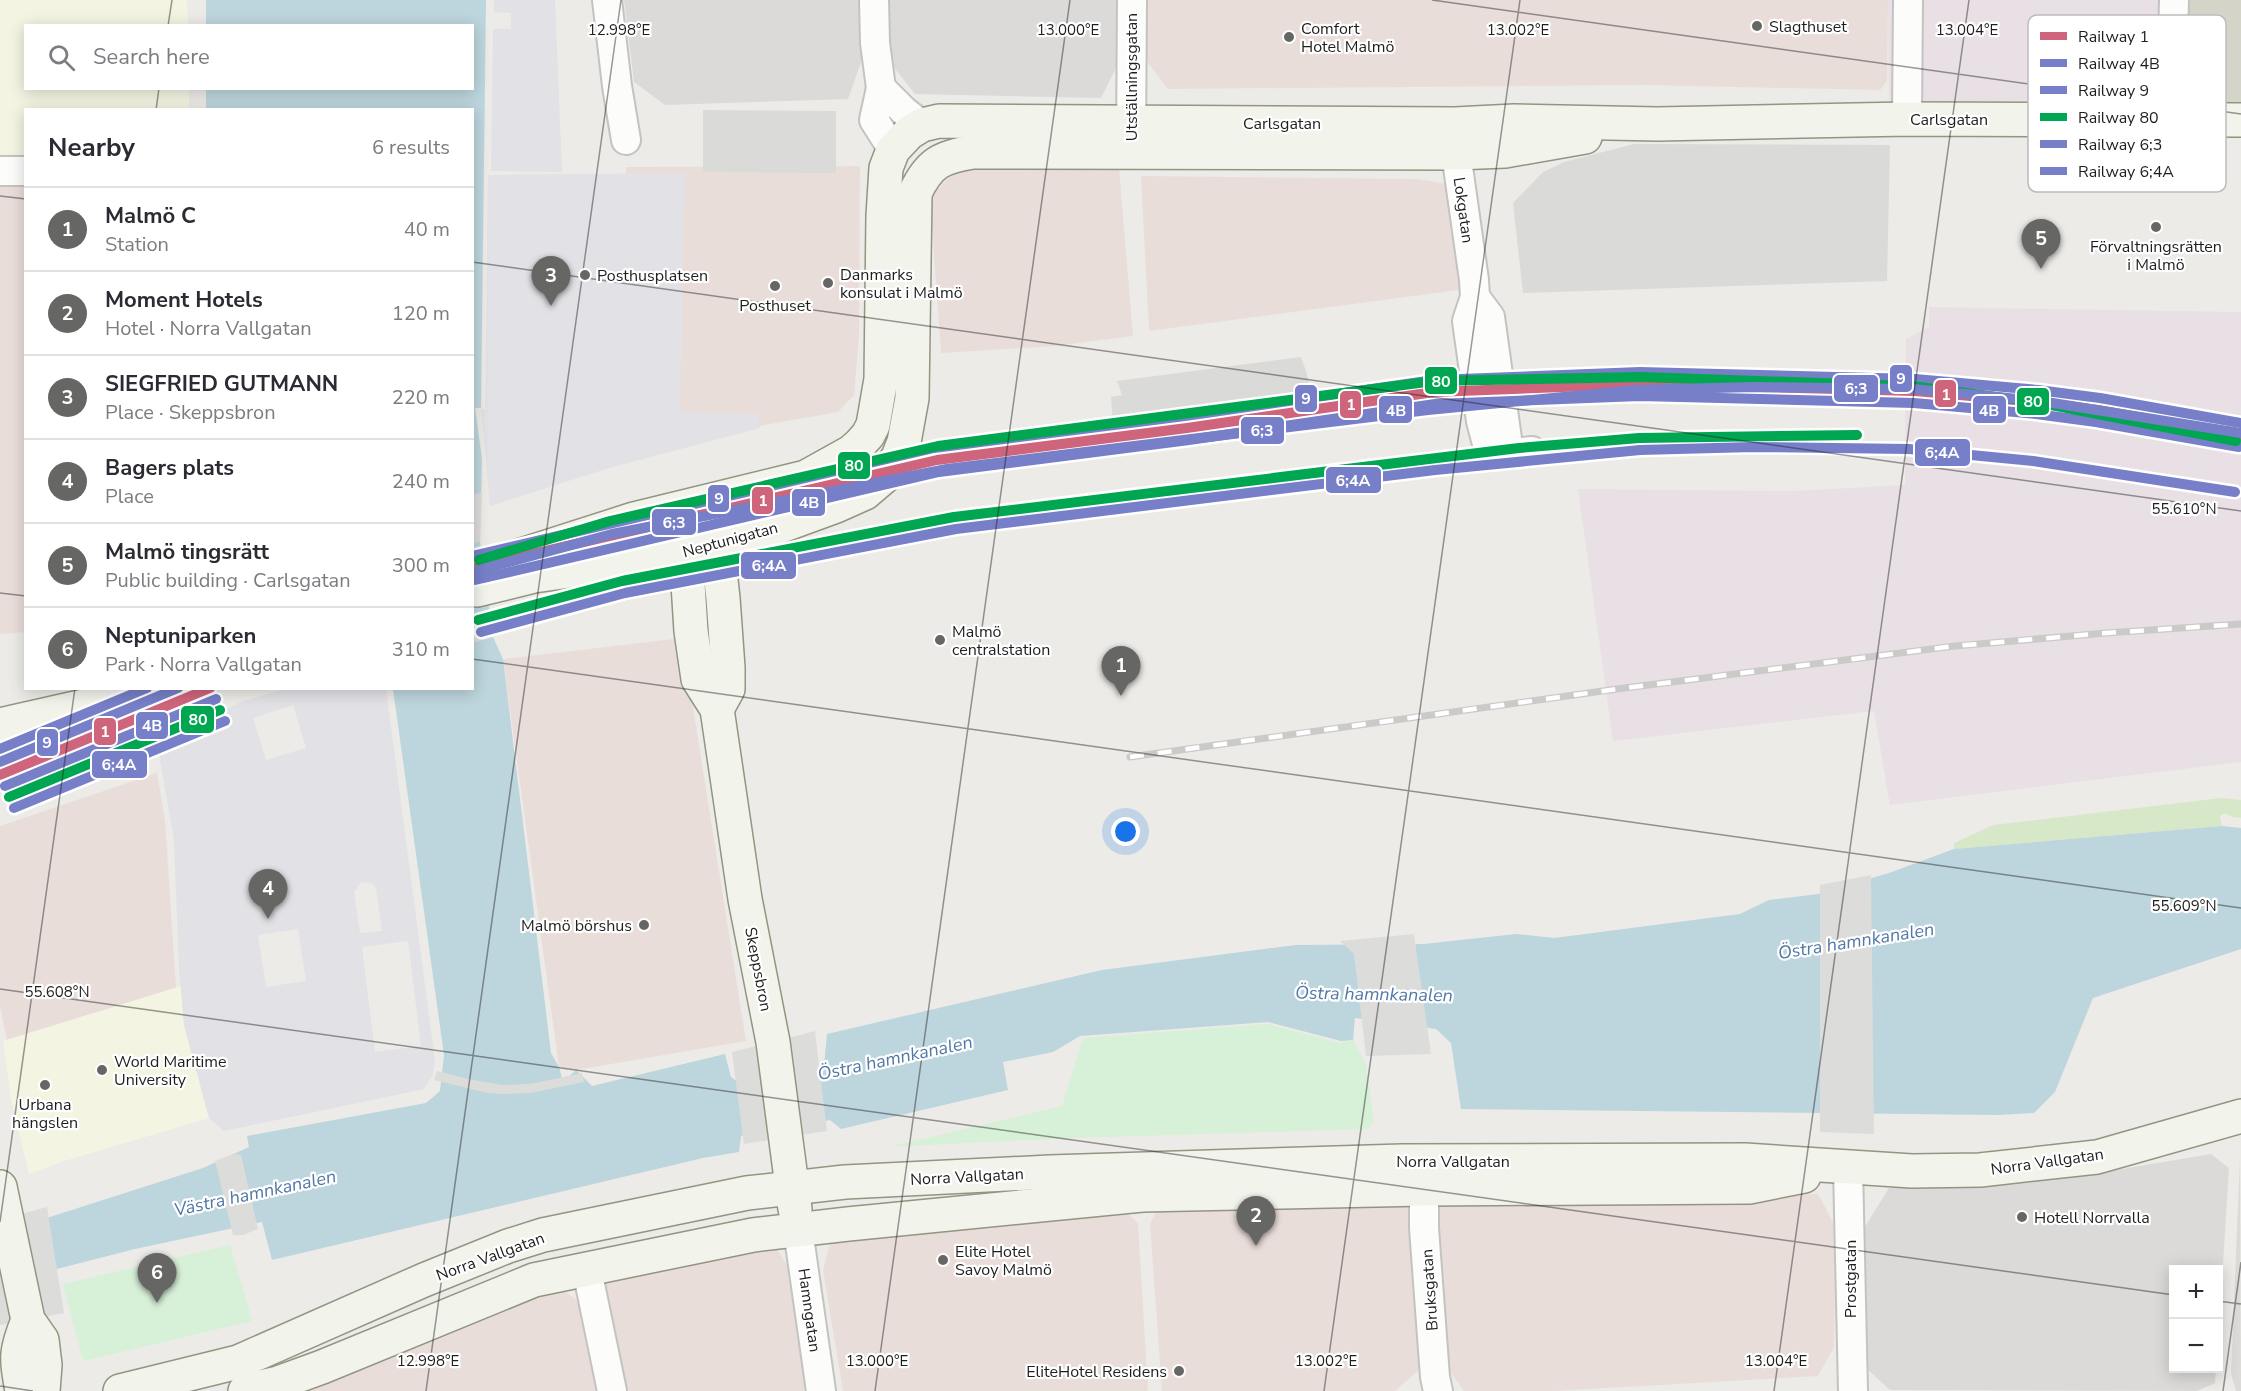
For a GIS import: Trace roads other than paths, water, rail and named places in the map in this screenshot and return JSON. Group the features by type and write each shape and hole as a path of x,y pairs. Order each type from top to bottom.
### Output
{"street":[{"path":"608,0 617,86 626,140"},
{"path":"874,0 874,43 881,88 874,120 908,136"},
{"name":"Utställningsgatan","path":"1131,138 1132,0"},
{"path":"1907,119 1908,0"},
{"path":"2174,0 2174,15"},
{"path":"881,88 904,111 908,136"},
{"name":"Carlsgatan","path":"908,136 939,121 1131,138 1456,138 1514,121 1658,124 2028,119"},
{"name":"Carlsgatan","path":"2226,120 2241,120"},
{"name":"Neptunigatan","path":"479,579 634,519 806,477 850,452 868,435 873,426 881,379 883,216 886,168 908,136"},
{"name":"Carlsgatan","path":"924,174 935,164 952,156 973,152 1131,138"},
{"name":"Lokgatan","path":"1456,138 1475,297 1467,321 1480,421 1488,444 1497,455 1533,451"},
{"path":"0,171 24,171"},
{"name":"Neptunigatan","path":"479,579 534,576 641,561 702,548 796,521 865,493 885,476 898,457 904,442 912,398 915,193 924,174"},
{"name":"Lokgatan","path":"1475,297 1490,317 1507,439 1504,447"},
{"name":"Skeppsbron","path":"694,504 688,528 702,548 691,631 698,679 717,709 741,878 773,1042 798,1230"},
{"path":"0,725 88,705 131,690"},
{"path":"0,760 62,740 190,690"},
{"name":"Norra Vallgatan","path":"120,1391 238,1362 414,1284 508,1246 543,1235 747,1193 792,1187 845,1182 1050,1172 1424,1175 1749,1186 1848,1167 1912,1171 1980,1170 2097,1157 2241,1116"},
{"name":"Prostgatan","path":"1848,1167 1853,1391"},
{"name":"Norra Vallgatan","path":"245,1391 278,1383 322,1367 534,1280 753,1235 1142,1195 1424,1175"},
{"name":"Bruksgatan","path":"1424,1175 1424,1228 1438,1391"},
{"path":"0,1187 28,1320 42,1340 45,1365 43,1391"},
{"name":"Hamngatan","path":"798,1230 822,1391"},
{"path":"587,1270 612,1391"},
{"path":"22,1391 17,1366 17,1346 28,1320"}],"water":[{"path":"206,0 486,0 481,408 475,408 482,459 480,541 493,637 503,659 551,1053 559,1067 563,1082 576,1070 592,1086 725,1054 731,1077 735,1080 821,1070 824,1065 827,1034 1102,970 1296,945 1424,944 1516,934 1554,938 1740,914 1769,900 1818,894 1889,873 1954,849 2222,826 2241,828 2241,949 2093,998 2055,1092 2034,1113 1997,1115 1461,1109 1451,1043 1436,1029 1355,1018 1353,1040 1341,1041 1268,1022 1080,1036 1053,1052 1003,1062 1008,1090 841,1129 830,1120 741,1136 739,1152 703,1158 272,1260 262,1222 135,1249 14,1280 0,1233 203,1168 249,1147 247,1136 426,1103 440,1091 444,1055 393,690 474,690 474,108 206,108 206,90 474,90 474,24 206,24"}],"railway":[{"path":"1130,757 1617,689 1955,646 2241,624"}],"rail line":[{"name":"9","path":"474,556 934,448 1185,416 1434,380 1640,372 1915,379 2100,398 2241,423"},
{"name":"80","path":"479,560 610,521 938,446 1434,381 1640,377 1911,386 2036,402 2236,441"},
{"name":"1","path":"474,568 937,460 1187,428 1434,392 1640,384 1915,391 2098,410 2241,435"},
{"name":"6;3","path":"474,571 612,534 947,469 1428,410 1636,390 1753,387 1913,389 2040,401 2241,433"},
{"name":"4B","path":"475,580 939,472 1189,440 1435,404 1640,396 1914,403 2096,422 2239,447"},
{"name":"80","path":"478,620 622,581 954,517 1519,448 1639,438 1857,435"},
{"name":"6;4A","path":"481,632 625,593 956,529 1435,470 1640,450 1753,447 1909,449 2033,461 2235,492"},
{"name":"6;3","path":"0,749 142,690"},
{"name":"9","path":"0,762 173,690"},
{"name":"1","path":"0,775 205,690"},
{"name":"4B","path":"5,786 216,699"},
{"name":"80","path":"9,797 220,710"},
{"name":"6;4A","path":"14,808 225,721"}],"place":[{"name":"Slagthuset","path":"1757,26"},
{"name":"Comfort Hotel Malmö","path":"1289,37"},
{"name":"Förvaltningsrätten i Malmö","path":"2156,227"},
{"name":"Malmö tingsrätt","path":"2041,269"},
{"name":"Posthusplatsen","path":"585,275"},
{"name":"Danmarks konsulat i Malmö","path":"828,283"},
{"name":"Posthuset","path":"775,286"},
{"name":"SIEGFRIED GUTMANN","path":"551,306"},
{"name":"Malmö centralstation","path":"940,640"},
{"name":"Malmö C","path":"1121,696"},
{"name":"Bagers plats","path":"268,919"},
{"name":"Malmö börshus","path":"644,925"},
{"name":"World Maritime University","path":"102,1070"},
{"name":"Urbana hängslen","path":"45,1085"},
{"name":"Hotell Norrvalla","path":"2022,1217"},
{"name":"Moment Hotels","path":"1256,1246"},
{"name":"Elite Hotel Savoy Malmö","path":"943,1260"},
{"name":"Neptuniparken","path":"157,1303"},
{"name":"EliteHotel Residens","path":"1179,1371"}],"water label":[{"name":"Östra hamnkanalen","path":"1856,941"},
{"name":"Östra hamnkanalen","path":"1374,994"},
{"name":"Östra hamnkanalen","path":"895,1058"},
{"name":"Västra hamnkanalen","path":"255,1193"}]}
